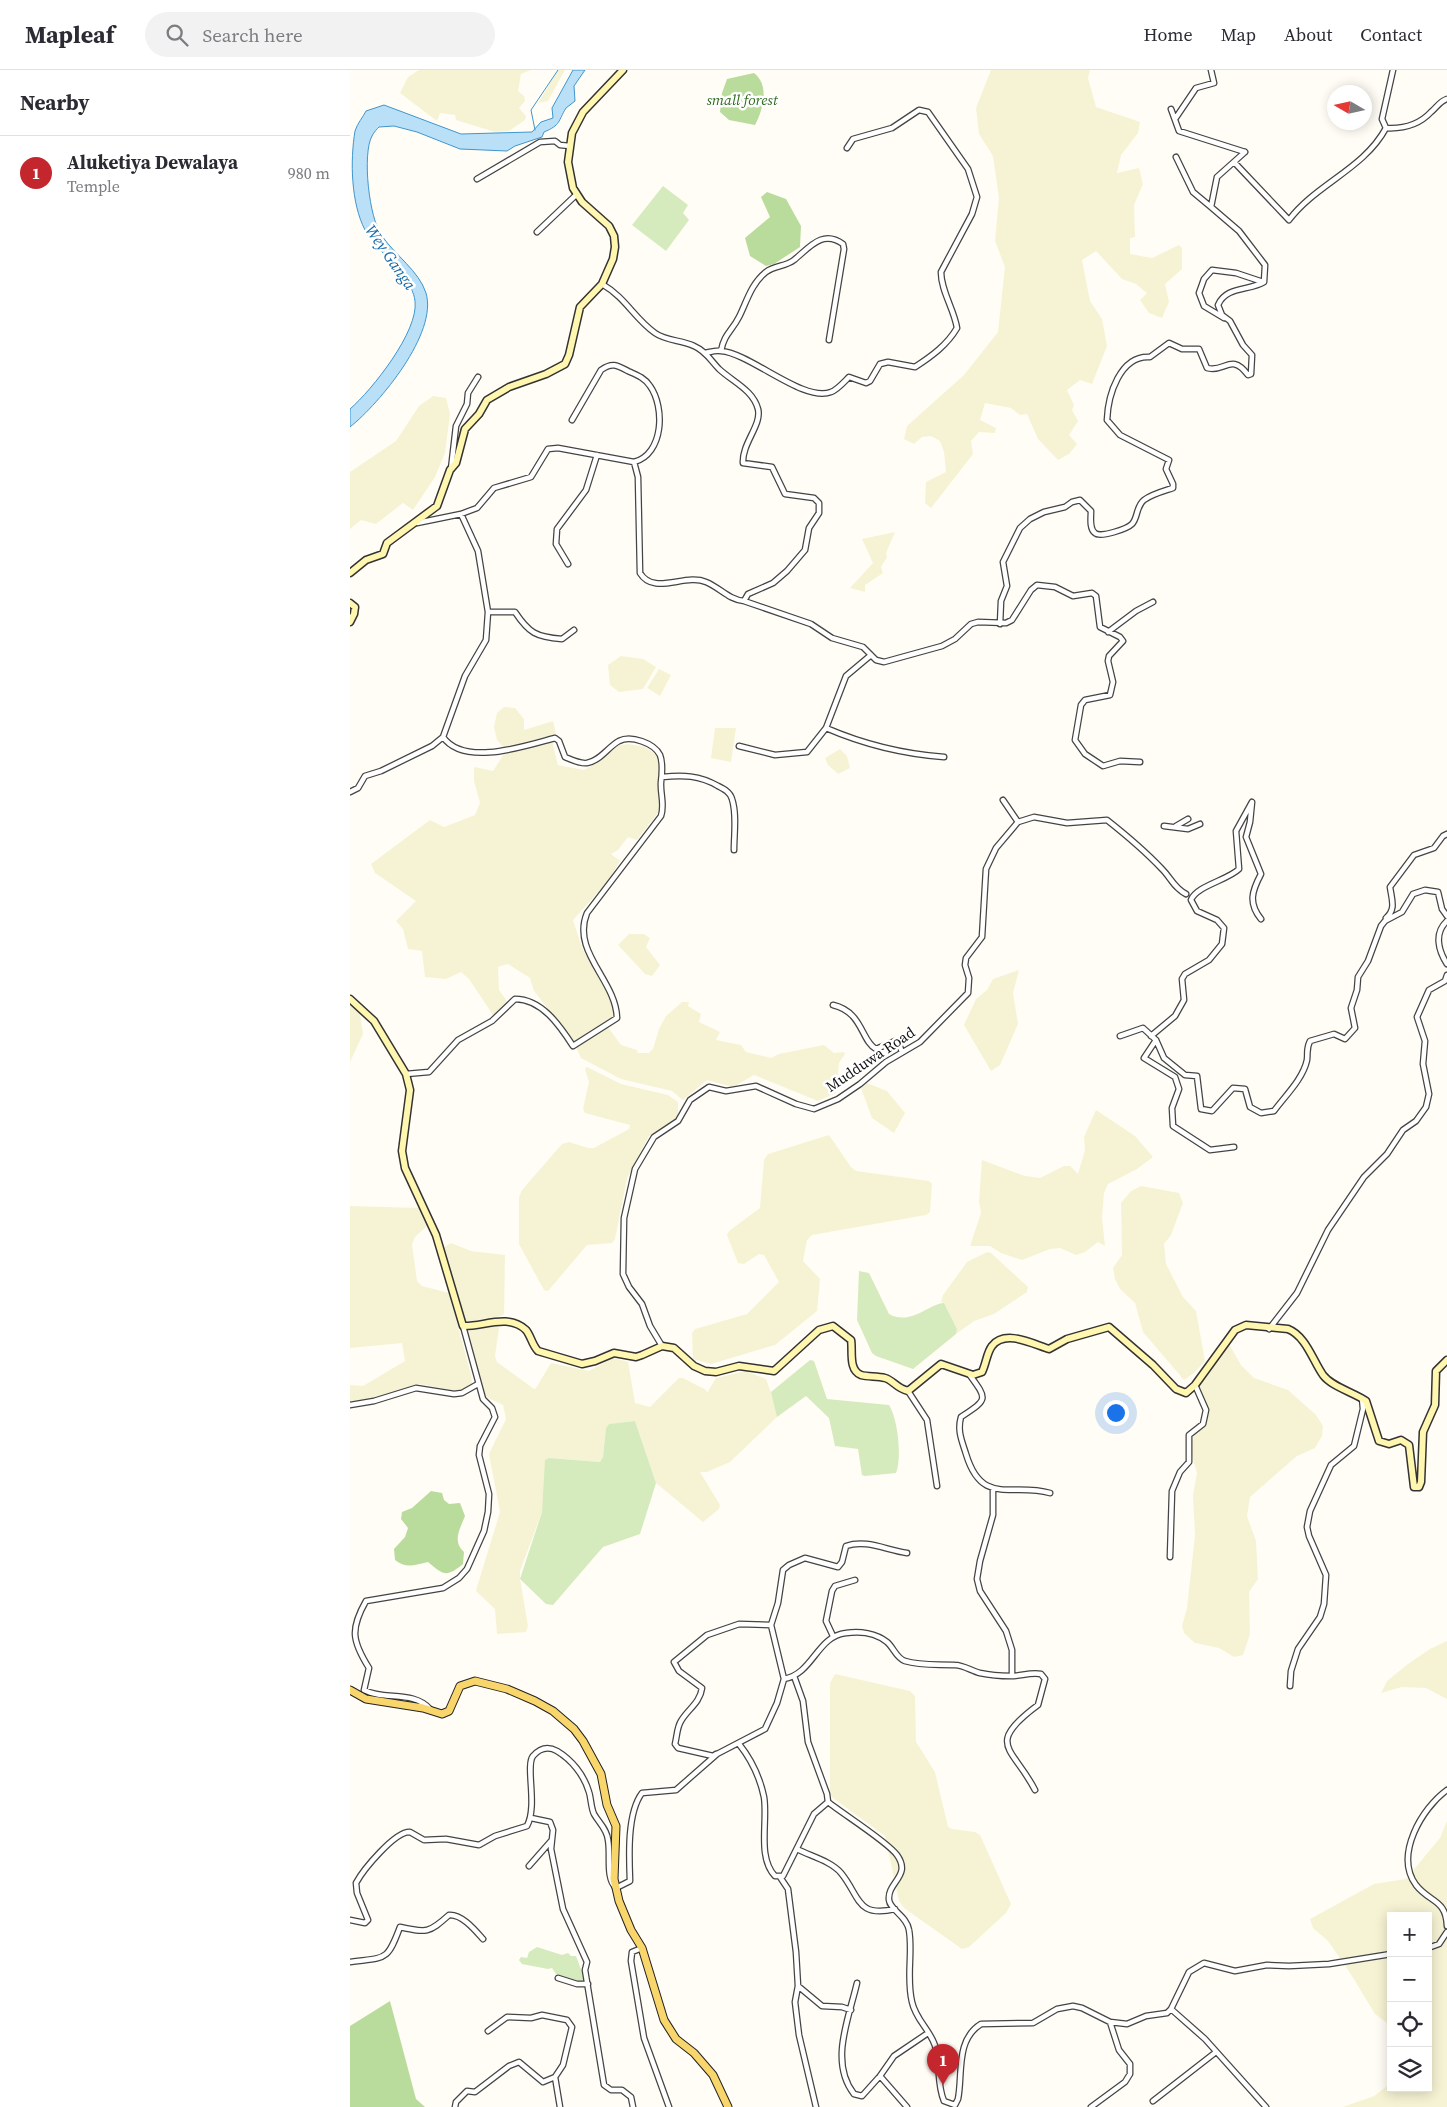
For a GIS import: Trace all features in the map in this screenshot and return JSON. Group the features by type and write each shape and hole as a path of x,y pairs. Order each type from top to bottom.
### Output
{"main road":[{"path":"350,1690 366,1699 442,1714 449,1711 460,1686 469,1681 475,1681 507,1689 535,1701 553,1710 574,1729 599,1768 607,1805 616,1826 616,1888 630,1930 642,1948 664,2020 676,2039 694,2053 713,2075 728,2107"}],"street":[{"path":"350,573 366,560 383,554 387,543 437,506 450,470 458,457 465,430 479,414 487,400 509,387 546,374 565,364 569,355 580,307 602,284 613,259 614,236 609,226 582,202 577,194 569,176 570,146 576,122 623,70"},
{"path":"1175,119 1196,88 1214,83 1212,70"},
{"path":"1386,128 1382,119 1393,70"},
{"path":"1386,128 1409,127 1430,114 1442,101 1447,99"},
{"path":"1171,109 1179,130 1245,152 1217,177 1211,207"},
{"path":"705,353 721,351 765,369 794,386 823,394 832,392 849,377 866,383 870,381 880,364 888,362 915,367 951,338 957,328 954,312 941,279 941,272 972,214 977,197 968,169 928,112 919,110 892,128 853,139 847,148"},
{"path":"1234,162 1289,220 1300,204 1366,155 1379,142 1386,128"},
{"path":"477,179 540,142 555,141 560,145 570,146"},
{"path":"1176,157 1193,192 1239,231 1264,265 1264,282"},
{"path":"537,232 577,194"},
{"path":"721,351 724,337 738,318 748,294 764,273 773,266 793,260 818,239 836,239 842,244 844,249 830,340"},
{"path":"1230,321 1216,315 1204,306 1199,293 1204,280 1212,270 1236,273 1264,282"},
{"path":"1000,624 1001,601 1007,586 1002,568 1003,562 1020,528 1030,519 1080,500 1091,511 1092,528 1094,533 1099,535 1124,529 1133,523 1140,504 1146,499 1173,488 1166,469 1169,460 1134,444 1109,424 1107,403 1113,386 1130,362 1143,357 1150,358 1169,343 1182,349 1199,350 1207,368 1211,369 1231,363 1241,366 1248,375 1251,374 1252,355 1243,345 1230,321 1218,305 1221,299 1228,293 1256,287 1264,282"},
{"path":"602,284 617,294 655,333 662,337 694,346 705,353 719,369 748,391 759,410 758,423 744,449 743,463 772,467 785,494 814,498 820,503 819,513 809,528 805,550 787,571 773,583 748,594 744,601"},
{"path":"415,523 461,514 477,508 494,488 531,477 548,449 634,462 648,455 655,445 659,416 654,391 642,377 614,364 607,365 601,370 572,420"},
{"path":"450,470 456,426 467,404 468,393 478,377"},
{"path":"568,564 556,544 556,529 586,490 597,455"},
{"path":"634,462 638,477 640,572 644,579 656,584 705,581 728,596 811,624 832,638 863,647 876,660 884,662 942,646 955,639 971,624 978,622 1000,624 1012,620 1031,590 1037,585 1044,585 1073,596 1092,593 1096,596 1100,628 1120,637 1123,641 1108,656 1113,682 1110,695 1085,700 1081,705 1075,740 1085,754 1103,766 1120,761 1140,762"},
{"path":"350,792 358,788 365,776 381,771 432,746 443,737 465,676 486,640 488,612 478,552 461,514"},
{"path":"1108,632 1136,611 1153,602"},
{"path":"350,603 354,607 354,614 350,622"},
{"path":"488,612 515,612 525,628 544,638 562,639 574,630"},
{"path":"739,746 775,755 807,752 826,728 846,676 871,655"},
{"path":"826,728 854,740 923,756 944,757"},
{"path":"406,1074 429,1072 458,1040 492,1021 515,1000 529,1002 546,1013 561,1027 574,1046 618,1018 607,982 588,953 583,923 587,913 661,816 664,807 660,788 662,777 660,755 654,748 638,740 620,741 597,759 588,763 565,757 559,741 555,738 502,752 462,752 451,747 443,737"},
{"path":"662,777 684,775 704,778 726,790 732,796 734,808 734,850"},
{"path":"1003,800 1018,822 1034,817 1067,823 1107,820 1164,870 1177,889 1186,894"},
{"path":"1151,1036 1175,1016 1184,1000 1182,978 1184,974 1208,960 1222,944 1224,928 1216,920 1197,911 1191,900 1203,888 1234,874 1239,869 1236,831 1252,802 1246,837 1261,874 1251,899 1255,912 1261,919"},
{"path":"1176,826 1188,819"},
{"name":"Mudduwa Road","path":"662,1346 650,1326 642,1304 629,1287 623,1274 624,1218 635,1168 654,1137 678,1121 686,1105 709,1087 726,1091 756,1086 796,1104 814,1109 838,1099 860,1084 886,1062 920,1042 968,993 969,978 965,965 966,958 982,937 986,869 996,848 1018,822"},
{"path":"1164,826 1188,829 1200,824"},
{"path":"1120,1036 1143,1028 1156,1040 1164,1058 1185,1075 1197,1076 1201,1109 1212,1111 1233,1088 1245,1089 1250,1107 1260,1113 1274,1110 1300,1076 1307,1059 1306,1049 1310,1041 1334,1034 1345,1039 1355,1028 1351,1008 1357,990 1358,977 1368,961 1385,921 1394,908 1390,887 1414,855 1434,848 1443,836 1447,834"},
{"path":"1385,921 1402,912 1413,894 1425,890 1438,892 1442,909 1447,916"},
{"path":"1447,921 1442,926 1438,940 1441,954 1447,964"},
{"path":"1269,1329 1297,1293 1328,1230 1364,1177 1387,1154 1403,1130 1416,1121 1426,1107 1429,1094 1423,1064 1425,1041 1417,1018 1429,990 1445,981 1447,975"},
{"path":"350,998 374,1021 406,1074 410,1090 402,1151 405,1168 439,1243 478,1384 483,1398 492,1408 496,1417 480,1446 479,1455 489,1494 488,1512 484,1530 467,1569 443,1588 366,1601 359,1611 352,1634 353,1642 368,1668 364,1690 371,1694 416,1698 432,1711"},
{"path":"833,1005 851,1013 872,1047 876,1049 895,1041 898,1042 902,1052"},
{"path":"1156,1040 1144,1058 1175,1077 1179,1089 1172,1108 1173,1126 1210,1150 1234,1147"},
{"path":"463,1326 495,1322 516,1325 526,1331 538,1351 582,1364 614,1353 636,1357 642,1356 662,1346 674,1348 694,1366 705,1371 716,1372 739,1366 774,1371 819,1330 833,1326 851,1340 852,1362 856,1371 861,1375 885,1378 897,1388 908,1391 927,1420 937,1486"},
{"path":"908,1391 940,1364 973,1375 982,1372 990,1348 1001,1339 1016,1338 1049,1349 1067,1339 1109,1327 1153,1365 1176,1389 1186,1393 1196,1386 1235,1330 1246,1326 1294,1331 1314,1357 1327,1379 1362,1398 1368,1406 1379,1441 1389,1444 1401,1440 1409,1445 1412,1482 1414,1487 1420,1487 1423,1432 1435,1405 1436,1372 1447,1360"},
{"path":"968,1373 982,1391 983,1399 979,1405 961,1417 959,1432 970,1469 981,1482 993,1490 1010,1492 1034,1488 1050,1493"},
{"path":"350,1405 374,1401 416,1388 454,1394 462,1393 478,1384"},
{"path":"1170,1557 1172,1491 1180,1472 1189,1462 1189,1435 1203,1424 1206,1410 1196,1386"},
{"path":"1290,1686 1291,1671 1298,1649 1320,1617 1324,1604 1326,1574 1309,1536 1307,1528 1310,1511 1331,1465 1354,1446 1363,1409 1362,1398"},
{"path":"993,1490 993,1514 980,1560 977,1579 980,1591 1006,1631 1012,1650 1012,1676"},
{"path":"771,1625 739,1624 707,1635 674,1662 679,1671 702,1688 702,1694 681,1720 676,1744 678,1748 713,1756 740,1744 769,1725 784,1679 771,1625 778,1604 783,1570 789,1565 805,1558 838,1567 842,1562 846,1546 850,1545 870,1544 884,1550 907,1553"},
{"path":"833,1636 826,1621 832,1591 835,1586 855,1580"},
{"path":"784,1679 794,1676 805,1668 823,1644 833,1636 846,1633 865,1633 886,1642 899,1658 906,1661 939,1666 956,1664 981,1673 1012,1676 1038,1674 1045,1679 1038,1705 1018,1720 1007,1740 1008,1750 1025,1772 1035,1790"},
{"path":"794,1676 803,1701 807,1737 827,1794 828,1802 897,1855 902,1872 888,1897 889,1904 905,1918 909,1929 908,1968 911,2000 916,2017 928,2033 937,2053 940,2094 944,2101 950,2105 955,2105 958,2099 960,2062 967,2039 981,2024 1033,2023 1064,2006 1082,2008 1110,2022 1127,2024 1146,2016 1167,2013 1171,2009 1189,1972 1204,1963 1235,1971 1267,1965 1329,1964 1387,1955"},
{"path":"740,1744 748,1754 764,1796 766,1861 772,1873 780,1878 788,1889 798,1986 795,2002 799,2035 816,2107"},
{"path":"350,1920 365,1923 368,1920 357,1893 356,1883 376,1857 400,1834 410,1832 424,1840 446,1839 479,1845 495,1836 521,1830 527,1826 531,1818 533,1796 530,1763 532,1757 544,1748 551,1748 566,1757 583,1776 589,1791 594,1814 606,1830 611,1881 616,1888 630,1881 629,1846 634,1809 642,1793 676,1790 718,1754"},
{"path":"1447,1790 1425,1811 1409,1855 1412,1877 1417,1886 1443,1908 1447,1914 1447,1926"},
{"path":"780,1878 785,1872 814,1814 828,1802"},
{"path":"531,1818 550,1822 553,1830 551,1841 563,1909 587,1962 585,1970 604,2085 611,2090 622,2090 631,2097 633,2107"},
{"path":"529,1866 551,1841"},
{"path":"796,1849 831,1865 840,1873 856,1900 869,1911 883,1912 895,1909"},
{"path":"350,1962 382,1958 392,1951 400,1927 417,1932 432,1930 450,1914 454,1914 470,1925 483,1939"},
{"path":"1432,1947 1439,1944 1447,1932"},
{"path":"642,1948 632,1952 633,1977 641,2009 644,2038 668,2107"},
{"path":"558,1978 577,1984 588,1984"},
{"path":"857,1983 841,2055 843,2074 854,2094 862,2096 880,2076 894,2056 928,2033"},
{"path":"798,1986 822,2006 842,2006 851,2010"},
{"path":"1171,2009 1216,2052 1266,2107"},
{"path":"455,2107 456,2102 467,2092 474,2092 509,2066 519,2062 543,2082 555,2077 563,2065 572,2027 567,2020 542,2015 531,2018 507,2016 488,2031"},
{"path":"1091,2107 1125,2082 1130,2074 1130,2064 1119,2050 1110,2022"},
{"path":"1153,2101 1216,2052"},
{"path":"880,2076 907,2107"},
{"path":"555,2077 560,2107"}],"shaded area":[{"path":"419,70 531,70 521,74 518,91 524,96 525,101 519,108 526,116 525,120 509,131 495,132 456,120 455,115 440,113 437,121 400,93 408,77"},
{"path":"558,70 565,70 548,101 538,103"},
{"path":"991,70 1090,70 1088,78 1096,107 1140,122 1138,133 1121,155 1117,173 1139,168 1143,184 1134,205 1135,237 1130,238 1130,254 1152,258 1179,245 1182,248 1182,269 1165,284 1169,302 1162,318 1149,313 1140,300 1147,293 1136,284 1122,279 1096,251 1082,260 1090,301 1102,319 1107,346 1092,384 1080,380 1067,390 1074,405 1072,410 1078,421 1069,435 1077,444 1069,454 1058,460 1038,439 1027,414 1020,415 1011,408 985,403 980,420 996,428 995,433 979,432 971,441 973,454 931,508 925,503 926,482 946,472 944,452 940,441 931,436 922,437 914,444 904,439 907,426 964,375 998,332 1005,267 995,241 999,198 993,156 979,134 976,108"},
{"path":"433,396 446,398 450,414 445,453 435,477 413,510 403,503 376,524 361,520 350,529 350,472 396,441 419,406"},
{"path":"895,532 886,553 887,557 881,567 883,573 865,585 865,592 850,588 873,563 862,539"},
{"path":"621,656 643,659 656,667 643,689 619,692 610,685 608,665"},
{"path":"659,669 671,675 660,696 647,688"},
{"path":"504,707 515,708 524,719 524,730 553,721 556,734 505,749 497,740 494,727 497,713"},
{"path":"715,728 736,728 731,762 711,758"},
{"path":"552,741 558,765 584,770 600,761 619,745 628,744 645,747 657,755 660,772 658,784 661,803 660,810 637,840 628,837 618,850 611,854 620,861 609,880 573,920 582,948 593,968 604,981 618,1017 575,1043 534,991 530,978 508,964 498,967 499,990 509,1004 493,1015 469,979 461,972 446,979 425,977 422,951 408,949 403,929 396,921 416,901 375,873 371,864 430,820 444,827 475,815 480,803 474,781 474,767 493,771 504,754"},
{"path":"840,749 847,756 850,768 838,774 828,765 825,758"},
{"path":"629,934 644,934 650,938 646,947 660,965 652,976 645,974 618,945"},
{"path":"1019,970 1013,993 1018,1024 1000,1065 991,1071 964,1025 976,999 987,990 993,979"},
{"path":"682,1002 689,1002 688,1006 701,1014 699,1022 720,1032 716,1040 741,1045 746,1052 771,1058 779,1054 824,1045 834,1053 844,1052 845,1054 839,1063 836,1093 818,1101 754,1075 733,1087 707,1080 683,1100 672,1091 621,1079 581,1058 576,1047 608,1027 621,1045 637,1050 638,1053 649,1053 653,1049 659,1029 666,1016"},
{"path":"350,1003 360,1014 363,1034 350,1062"},
{"path":"587,1067 621,1084 668,1095 678,1102 678,1117 649,1136 627,1178 615,1239 612,1243 587,1245 548,1291 544,1290 519,1244 519,1197 522,1190 562,1144 569,1142 594,1148 629,1129 630,1125 585,1113 583,1109 589,1082 585,1069"},
{"path":"867,1083 887,1091 905,1113 894,1133 872,1118 861,1088"},
{"path":"1096,1110 1135,1136 1153,1157 1137,1169 1108,1184 1104,1193 1102,1218 1105,1246 1098,1242 1085,1252 1076,1255 1060,1248 1050,1249 1022,1260 1001,1253 990,1246 970,1246 981,1213 979,1201 982,1160 1025,1176 1040,1178 1064,1166 1070,1166 1078,1174 1085,1150 1084,1137"},
{"path":"829,1135 851,1167 856,1171 929,1181 932,1184 930,1212 926,1215 812,1235 807,1240 803,1261 820,1279 817,1311 775,1345 711,1364 693,1359 692,1333 695,1329 747,1314 779,1282 764,1255 759,1254 744,1264 738,1263 727,1235 729,1231 760,1208 764,1160 768,1154"},
{"path":"1141,1186 1179,1193 1183,1203 1171,1235 1164,1244 1166,1264 1183,1297 1196,1311 1205,1361 1194,1373 1184,1380 1143,1332 1135,1303 1120,1289 1115,1279 1113,1268 1122,1255 1121,1203 1131,1191"},
{"path":"350,1206 420,1208 429,1224 415,1237 412,1244 417,1281 422,1286 449,1293 471,1375 472,1383 467,1388 462,1391 419,1384 372,1399 350,1402 350,1385 363,1386 405,1361 402,1343 350,1348"},
{"path":"451,1243 471,1251 505,1255 504,1314 466,1322 444,1247"},
{"path":"987,1252 991,1253 1028,1287 1027,1292 994,1314 974,1321 956,1334 957,1329 944,1303 941,1302 943,1295 967,1262"},
{"path":"496,1326 499,1328 495,1356 497,1362 534,1389 551,1363 589,1371 613,1358 628,1362 635,1403 650,1407 679,1378 683,1378 706,1390 707,1393 716,1378 746,1371 766,1379 778,1412 777,1417 730,1462 707,1472 700,1472 720,1505 719,1509 703,1522 656,1483 635,1421 609,1424 606,1428 603,1457 600,1462 549,1458 542,1512 520,1571 528,1626 526,1632 497,1634 495,1609 476,1591 500,1512 489,1454 506,1419 503,1405 486,1397 467,1334 468,1331"},
{"path":"1229,1344 1241,1365 1254,1378 1288,1390 1316,1415 1323,1426 1322,1436 1315,1448 1297,1456 1250,1497 1247,1516 1256,1541 1258,1579 1249,1592 1250,1634 1243,1655 1234,1657 1219,1648 1195,1643 1184,1633 1182,1626 1187,1608 1195,1535 1193,1495 1197,1473 1190,1448 1195,1433 1204,1426 1208,1411 1199,1386"},
{"path":"1447,1641 1447,1699 1426,1688 1402,1687 1381,1693 1387,1681 1408,1664 1430,1649"},
{"path":"835,1674 910,1691 915,1696 916,1742 935,1772 948,1827 975,1832 980,1835 1011,1904 1006,1913 969,1947 962,1949 904,1908 899,1901 885,1836 830,1794 830,1683"},
{"path":"1447,1821 1447,2107 1343,2107 1374,2096 1387,2086 1387,2092 1432,2092 1432,1912 1387,1912 1387,2023 1375,2014 1328,1941 1313,1928 1310,1919 1374,1884 1406,1879 1440,1838"}],"green space":[{"name":"small forest","path":"754,73 762,84 764,98 755,125 729,120 720,112 722,93 727,79"},
{"path":"663,186 688,205 683,213 689,220 666,251 632,225"},
{"path":"767,192 786,199 801,226 800,247 774,264 766,266 750,256 745,238 770,217 761,197"},
{"path":"859,1271 869,1273 889,1314 897,1317 912,1316 944,1303 957,1329 956,1334 913,1369 876,1356 872,1353 857,1320"},
{"path":"810,1360 814,1361 827,1399 889,1405 895,1419 898,1439 899,1458 896,1473 862,1475 858,1449 835,1446 829,1418 806,1396 777,1417 771,1392"},
{"path":"635,1421 656,1483 640,1534 603,1547 553,1605 546,1604 520,1579 542,1512 545,1460 549,1458 600,1462 603,1457 606,1428 609,1424"},
{"path":"431,1491 442,1493 444,1500 449,1504 460,1503 465,1516 458,1535 458,1544 464,1552 463,1564 449,1573 438,1570 428,1562 403,1565 395,1560 394,1549 405,1537 408,1528 401,1519 402,1512 412,1508"},
{"path":"537,1947 562,1955 568,1953 571,1956 576,1956 586,1983 577,1983 556,1974 552,1968 548,1969 522,1964 519,1960 521,1957 527,1958 529,1952"},
{"path":"390,2001 416,2099 425,2107 350,2107 350,2026"}],"water":[{"name":"Wey Ganga","path":"573,70 585,70 574,86 575,101 566,108 558,122 544,132 542,137 515,146 507,151 460,149 417,132 394,126 379,127 373,135 369,145 367,171 370,202 377,228 423,285 426,293 427,309 423,327 415,347 404,366 376,402 350,427 350,409 370,388 402,343 410,328 415,301 414,294 407,282 371,240 360,219 354,195 353,143 356,128 366,111 384,105 461,134 532,132 541,122 553,118 552,108"}],"waterway":[{"path":"535,130 531,110 558,70"}],"place":[{"name":"Aluketiya Dewalaya","path":"943,2085"}]}
